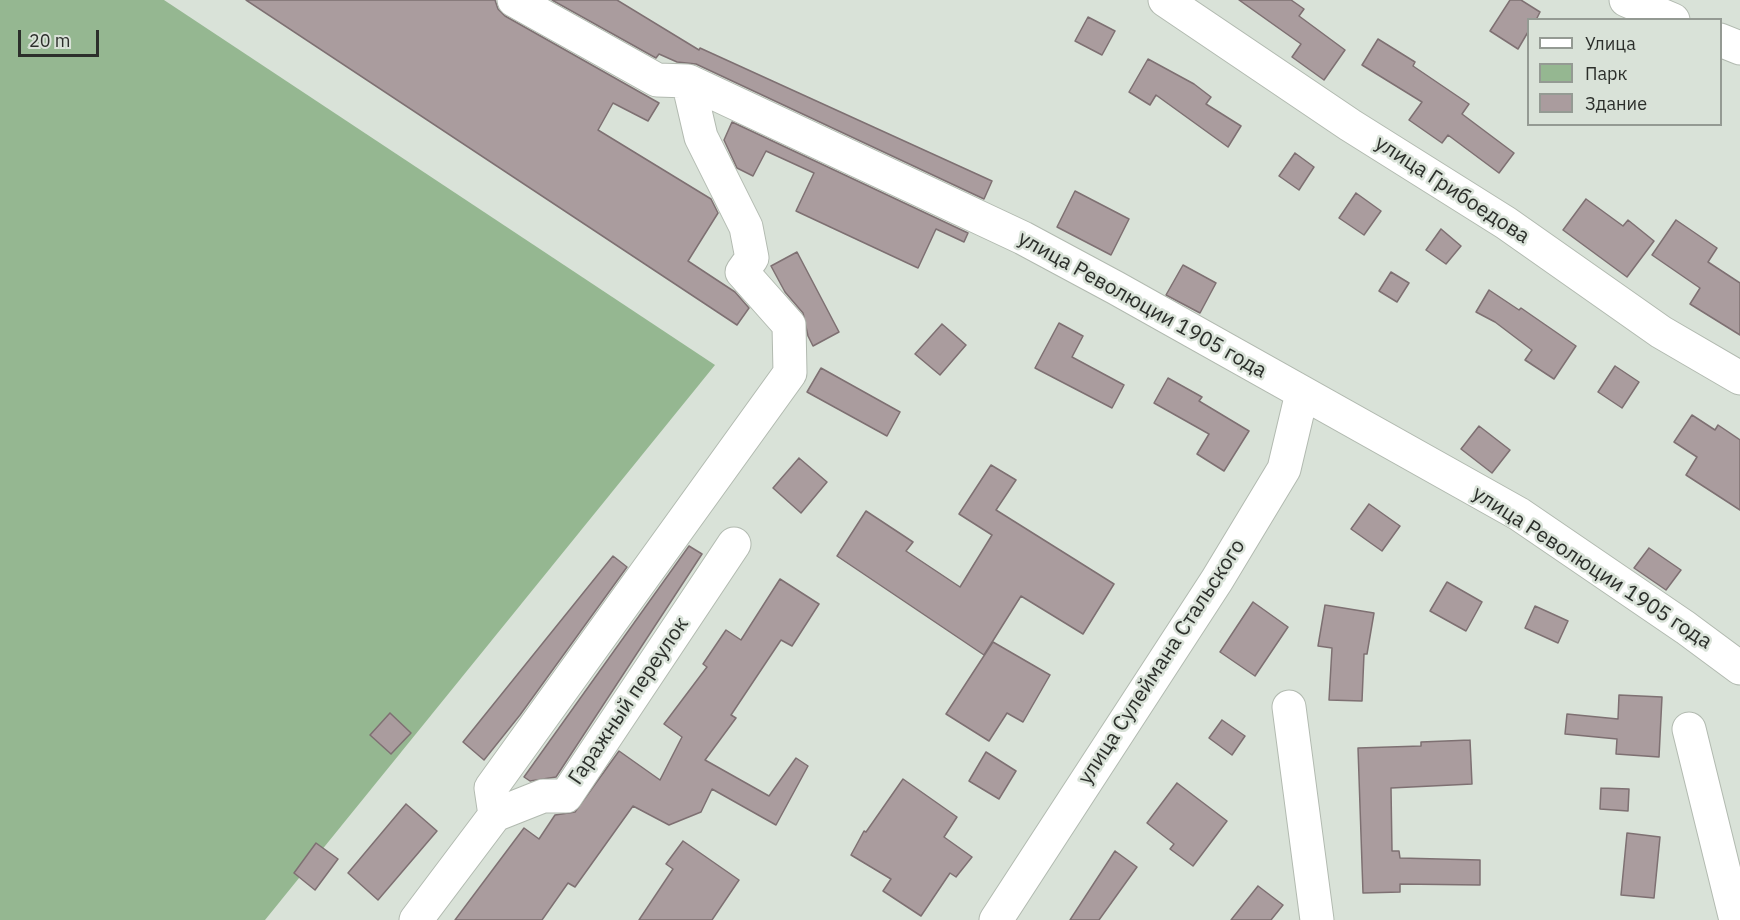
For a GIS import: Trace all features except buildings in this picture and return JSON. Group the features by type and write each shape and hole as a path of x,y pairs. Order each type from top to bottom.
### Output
{"street":[{"name":"улица Революции 1905 года","path":"514,0 657,80 688,81 1023,238 1519,514 1686,628 1740,668"},
{"name":"улица Грибоедова","path":"1165,0 1350,125 1506,223 1662,332 1740,378"},
{"path":"1626,0 1667,18"},
{"path":"1722,41 1740,48"},
{"path":"416,920 495,815 491,788 790,373 789,326 742,272 752,258 746,228 701,137 688,81"},
{"name":"улица Сулеймана Стальского","path":"996,920 1217,580 1284,469 1302,393"},
{"name":"Гаражный переулок","path":"495,815 543,796 566,796 734,544"},
{"path":"1289,707 1317,920"},
{"path":"1689,729 1736,920"}],"green space":[{"path":"0,0 164,0 715,365 265,920 0,920"}]}
